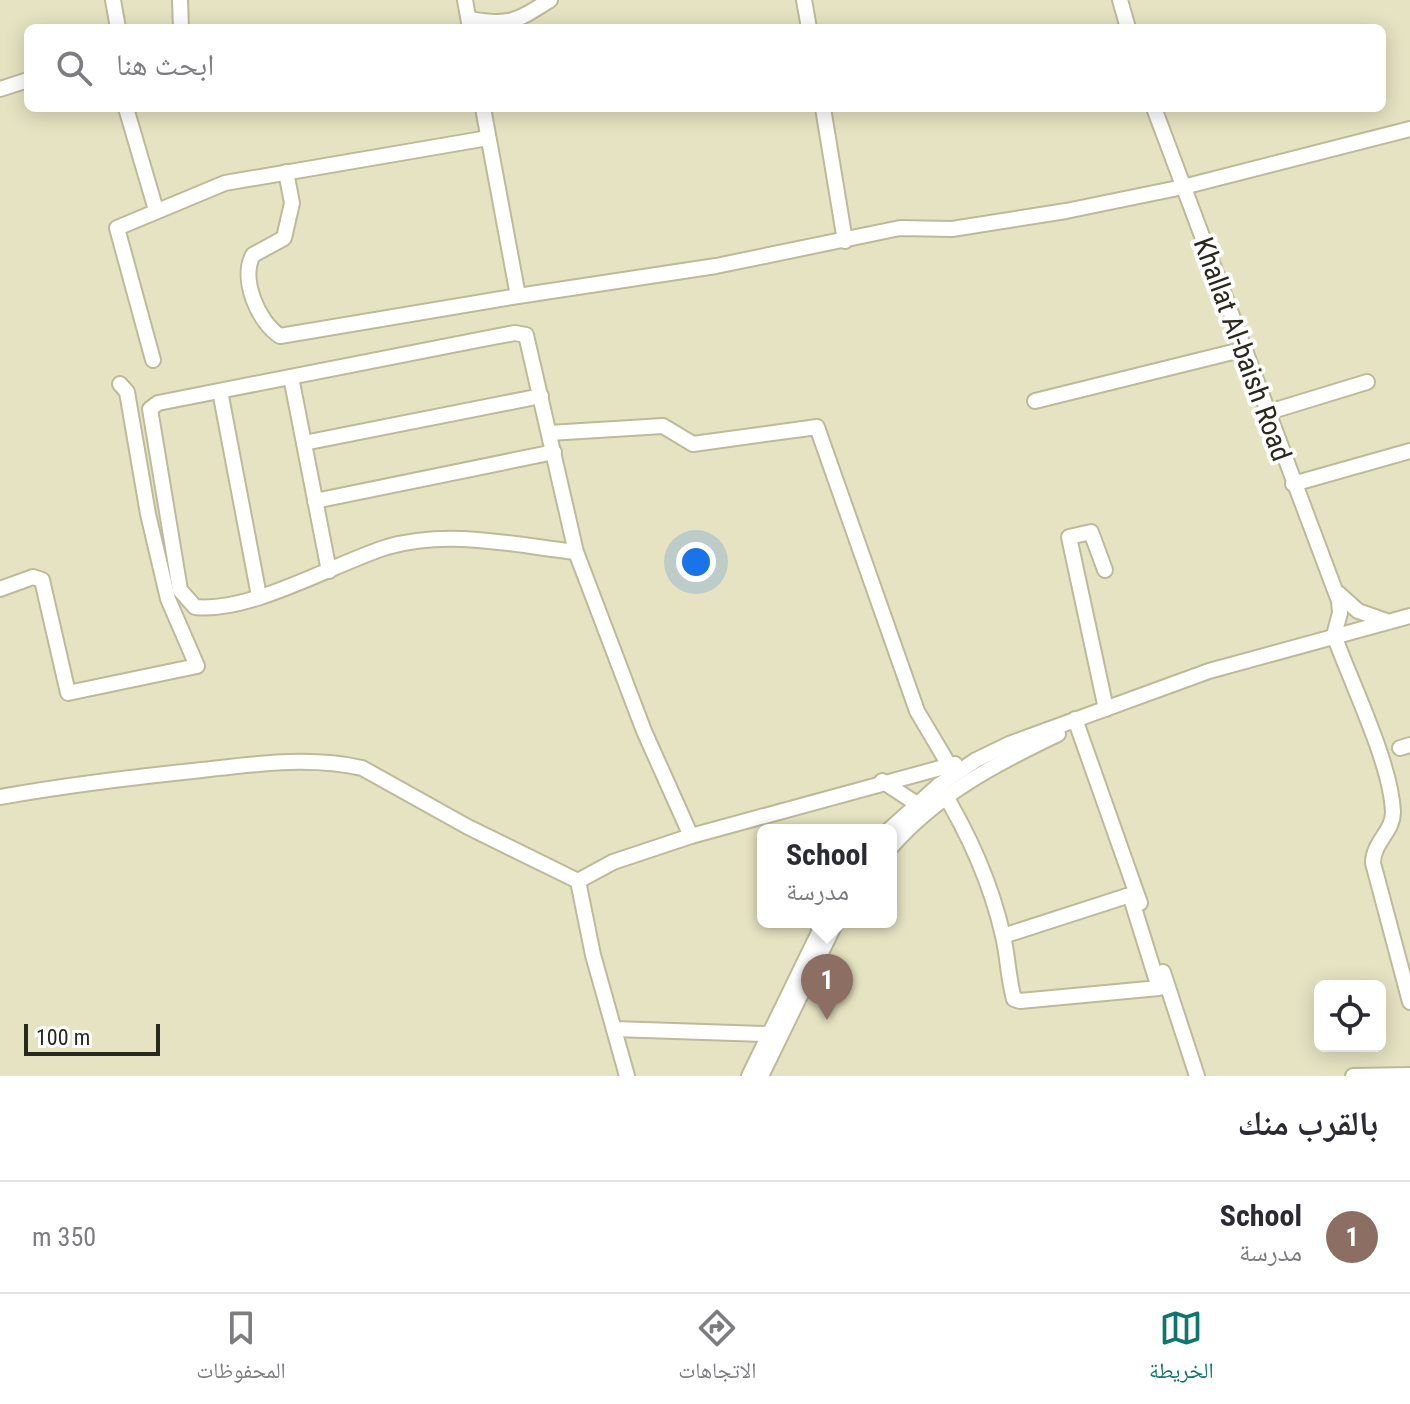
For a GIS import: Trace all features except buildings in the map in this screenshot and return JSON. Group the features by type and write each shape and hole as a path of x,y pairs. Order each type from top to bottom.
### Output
{"street":[{"path":"113,0 117,24"},
{"path":"180,0 181,24"},
{"path":"465,0 470,24"},
{"path":"506,24 526,17 550,0"},
{"path":"804,0 808,24"},
{"path":"1120,0 1127,24"},
{"path":"0,89 24,81"},
{"path":"127,112 156,210"},
{"path":"484,112 518,296"},
{"path":"824,112 845,241"},
{"name":"Khallat Al-baish Road","path":"1155,112 1335,590"},
{"path":"286,172 292,203 284,238 253,255 249,267 258,310 267,326 280,336 716,266 900,228 952,229 1066,211 1183,187 1410,129"},
{"path":"153,360 117,228 225,183 488,138"},
{"path":"576,552 443,538 386,547 259,596 195,607 180,590 150,409 158,403 522,333 527,337 576,552 644,731 691,836"},
{"path":"1035,401 1245,349"},
{"path":"291,377 329,571"},
{"path":"1269,412 1367,382"},
{"path":"0,589 33,577 42,580 68,693 197,666 168,599 148,514 127,392 120,384"},
{"path":"220,391 259,596"},
{"path":"304,443 541,396"},
{"path":"549,433 663,426 693,444 817,427 917,711 949,765"},
{"path":"1293,484 1410,451"},
{"path":"315,501 554,452"},
{"path":"1100,712 1069,537 1091,532 1105,570"},
{"path":"1335,590 1358,611 1388,621"},
{"path":"1335,590 1340,613 1334,635 1384,770 1390,797 1392,819 1374,848 1373,863 1410,1002"},
{"path":"578,881 613,862 691,836 882,781 976,760 1209,671 1410,616"},
{"path":"895,824 917,804 1076,722"},
{"path":"1076,722 1119,838 1197,1076"},
{"path":"897,840 942,791 976,760"},
{"path":"0,797 113,779 252,763 346,764 362,768 468,827 578,881"},
{"path":"882,781 917,804"},
{"path":"942,791 971,843 1003,936 1016,1001 1156,990 1160,986 1112,846"},
{"path":"578,881 593,955 627,1076"},
{"path":"1003,936 1130,895"},
{"path":"761,1076 786,1006 821,928"},
{"path":"800,978 832,928"},
{"path":"749,1076 767,1034 786,1006"},
{"path":"614,1029 767,1034"},
{"path":"1353,1076 1410,1075"}],"place":[{"name":"School","path":"827,1020"}]}
